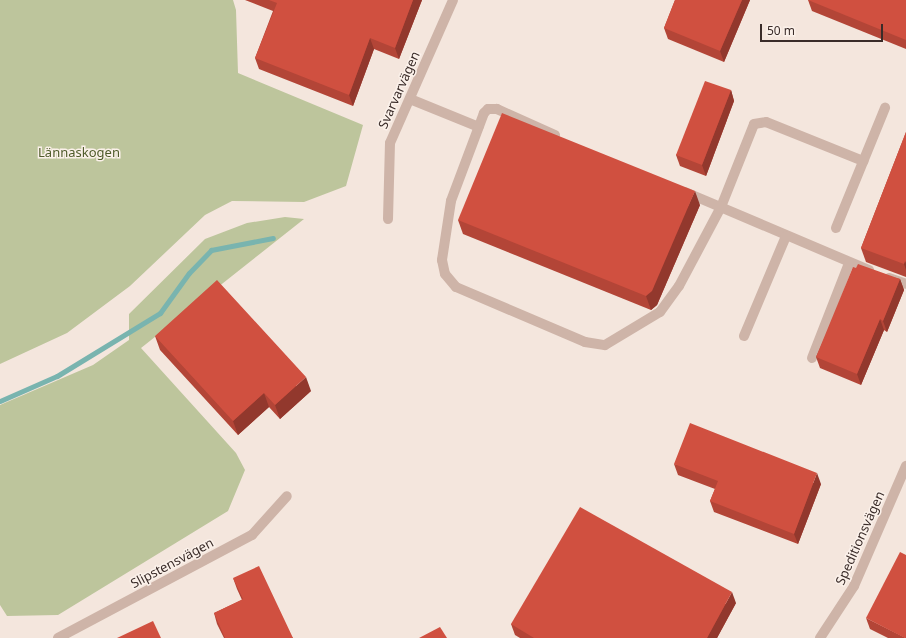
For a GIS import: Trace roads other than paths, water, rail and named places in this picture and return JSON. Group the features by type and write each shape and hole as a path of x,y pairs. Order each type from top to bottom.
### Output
{"street":[{"name":"Svarvarvägen","path":"388,219 390,143 453,0"},
{"path":"410,99 479,128"},
{"path":"836,228 885,108"},
{"path":"562,138 497,109 488,110 484,113 451,201 442,260 445,274 456,287 585,342 605,345 660,312 679,286 721,207 754,124 758,121 766,122 863,161"},
{"path":"678,188 849,263 906,284"},
{"path":"744,336 786,236"},
{"path":"812,358 849,263"},
{"name":"Speditionsvägen","path":"820,638 854,586 906,466"},
{"name":"Slipstensvägen","path":"58,638 252,535 287,496"}],"waterway":[{"path":"0,401 57,376 160,313 189,273 211,250 273,238"}],"park label":[{"name":"Lännaskogen","path":"79,152"}]}
